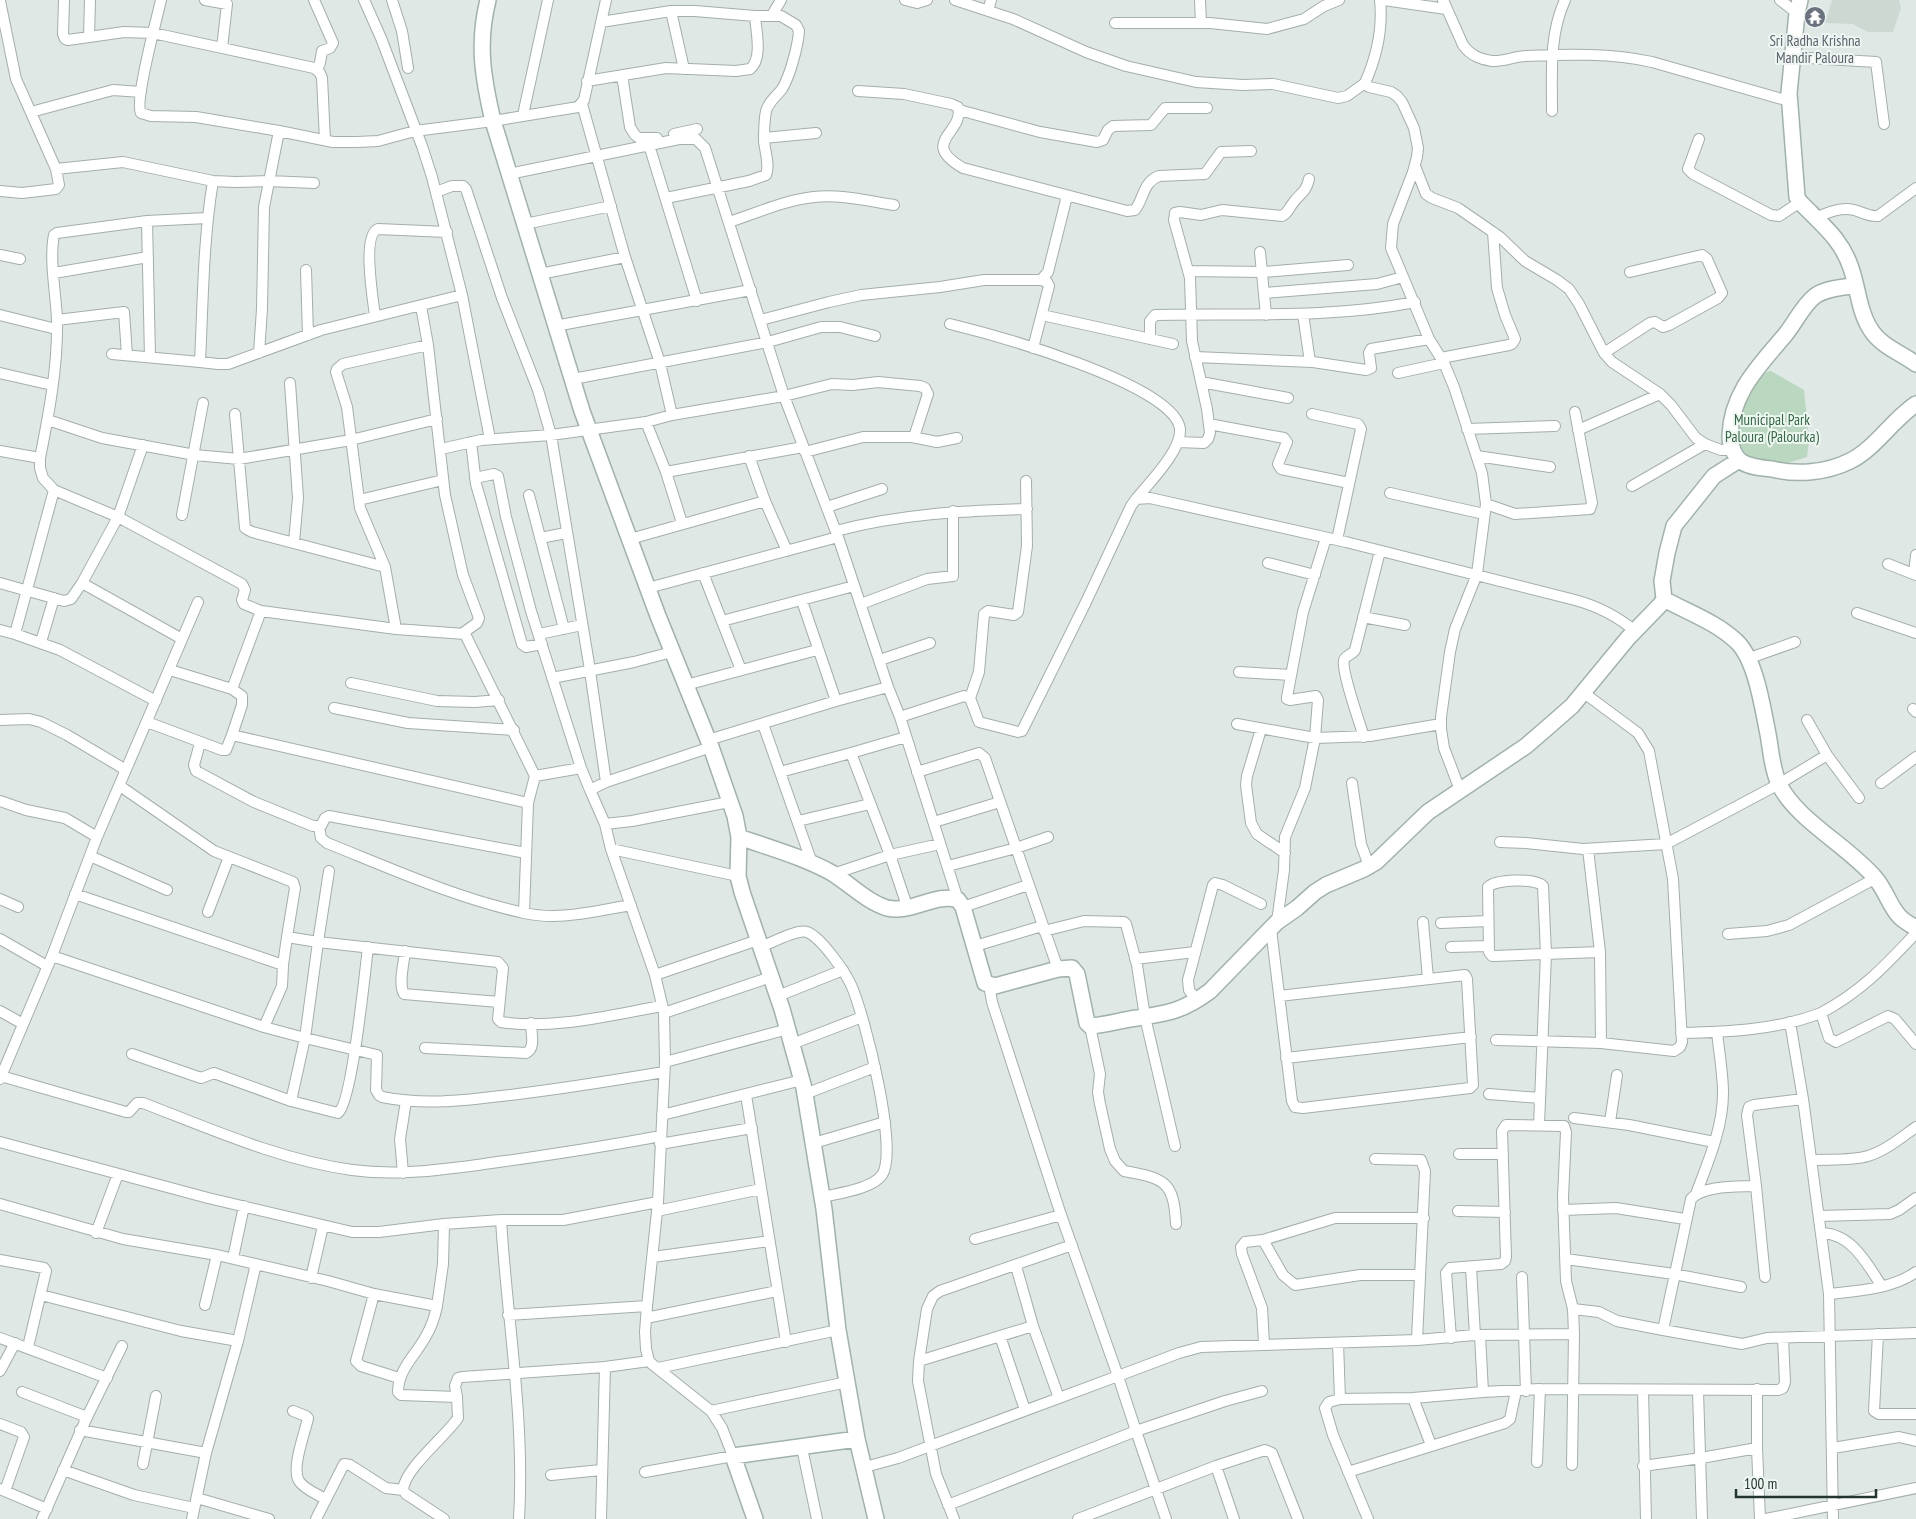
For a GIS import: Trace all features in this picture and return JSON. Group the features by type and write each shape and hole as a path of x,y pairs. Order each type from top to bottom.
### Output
{"street":[{"path":"64,0 64,37 68,40 124,32 153,33 317,70 320,73 323,86 325,140"},
{"path":"89,37 90,0"},
{"path":"161,0 138,109 144,115 196,117 339,142 378,141 415,131 569,110 582,104"},
{"path":"205,0 227,2 222,48"},
{"path":"314,0 333,43 330,48 322,51 317,70"},
{"path":"364,0 381,38 422,146 436,192 462,295 490,439"},
{"path":"392,0 402,31 408,68"},
{"path":"488,0 482,31 481,53 484,80 493,121 555,326 589,430 672,652 710,744 735,816 739,837 738,876 778,996 804,1087 822,1197 838,1330 857,1439 871,1466 876,1519"},
{"path":"523,115 548,0"},
{"path":"606,0 582,104 625,257 660,363 672,415"},
{"path":"772,16 781,0"},
{"path":"905,0 917,3 927,0"},
{"path":"955,0 1013,19 1086,52 1118,63 1196,82 1243,85 1273,84 1338,98 1347,96 1365,83 1378,48 1382,0 1444,5 1463,45 1467,51 1477,58 1496,61 1524,56 1552,55 1601,56 1642,60 1789,101"},
{"path":"988,11 992,0"},
{"path":"1200,0 1201,23"},
{"path":"1115,24 1201,23 1275,28 1292,21 1304,19 1324,6 1339,0"},
{"path":"1552,110 1552,55 1556,23 1564,0"},
{"path":"1780,0 1798,7 1789,101 1796,190 1800,202 1833,235 1846,257 1864,316 1870,329 1886,345 1916,364"},
{"path":"0,1 16,79 56,169 59,185 56,189 22,192 0,191"},
{"path":"601,22 671,11 695,11 772,16 787,19 796,25 799,30 786,82 768,106 764,124 768,168 766,175 749,181 666,198"},
{"path":"671,11 684,69"},
{"path":"587,82 658,69 736,71 750,69 756,62 755,16"},
{"path":"1792,57 1876,62 1884,124"},
{"path":"622,75 630,127 635,135 645,139 697,129"},
{"path":"1365,83 1368,87 1391,92 1402,102 1416,137 1418,148 1415,166 1393,224 1391,248 1429,338 1443,361 1454,387 1485,485 1485,509 1477,574 1455,629 1450,652 1441,724 1444,748 1460,790"},
{"path":"31,112 113,90 141,92"},
{"path":"858,91 912,96 956,105 959,110 958,117 944,143 943,150 944,154 951,161 970,171 1131,211 1135,210 1138,206 1145,188 1154,178 1159,176 1204,174 1221,152 1251,151"},
{"path":"959,110 1040,132 1097,142 1103,140 1108,130 1113,126 1151,125 1165,108 1208,108"},
{"path":"259,353 264,217 279,131"},
{"path":"764,138 816,133"},
{"path":"509,174 692,138 700,140 705,148 784,396 862,604 975,946 984,980 989,985 992,1002 1061,1215 1166,1519"},
{"path":"1699,140 1688,169 1693,174 1771,216 1778,216 1800,202"},
{"path":"649,145 697,301"},
{"path":"56,169 123,162 213,181 314,183"},
{"path":"1415,166 1426,194 1458,208 1494,232 1525,261 1569,289 1579,304 1604,353 1617,367 1660,394 1696,438 1705,444 1736,455 1758,467 1793,472 1824,469 1850,461 1860,454 1902,414 1916,404"},
{"path":"1178,442 1204,443 1208,439 1209,424 1206,400 1194,357 1188,271 1174,220 1175,214 1180,212 1201,215 1222,210 1282,216 1285,215 1304,192 1309,179"},
{"path":"200,362 207,218 213,181"},
{"path":"436,192 458,185 466,189 505,306 538,390 551,435 582,626 594,671 606,782"},
{"path":"1817,217 1846,209 1872,217 1878,216 1916,188"},
{"path":"1041,280 1048,272 1067,196"},
{"path":"730,222 795,200 815,197 855,199 894,206"},
{"path":"525,224 611,206"},
{"path":"207,218 147,221 57,233 54,238 56,324 52,385 40,468 43,478 54,490 118,517 242,584 245,590 242,603 260,611 439,633 463,633 477,623 479,618 463,575 454,540 444,480 428,345 421,306"},
{"path":"147,221 150,357"},
{"path":"375,316 370,266 370,239 373,232 378,229 447,232"},
{"path":"1398,373 1509,345 1514,342 1516,339 1504,315 1497,288 1494,232"},
{"path":"1260,252 1266,314"},
{"path":"1604,353 1650,324 1655,322 1663,327 1669,325 1718,298 1722,293 1707,258 1702,255 1630,272"},
{"path":"0,256 20,259"},
{"path":"54,273 148,257"},
{"path":"540,274 625,257"},
{"path":"1188,271 1263,272 1348,265"},
{"path":"306,270 308,335"},
{"path":"1265,293 1377,284 1403,277"},
{"path":"761,320 829,302 861,296 984,280 1041,280 1047,282 1050,286 1033,348"},
{"path":"1736,455 1730,431 1734,407 1752,376 1812,300 1826,291 1855,285"},
{"path":"555,326 751,290"},
{"path":"112,354 228,364 308,335 375,316 462,295"},
{"path":"1150,340 1150,321 1155,315 1304,314 1374,310 1415,302"},
{"path":"0,315 56,324 124,312 127,355"},
{"path":"1304,314 1310,362"},
{"path":"1042,315 1173,344"},
{"path":"950,324 982,331 1115,378 1152,397 1173,415 1178,422 1180,433 1178,442 1169,458 1131,506 1022,731 1018,732 979,722 970,698 979,672 984,614 988,611 1014,615 1018,612 1027,546 1026,481"},
{"path":"573,379 768,342 821,327 840,327 875,336"},
{"path":"1194,357 1310,362 1368,369 1372,365 1369,354 1371,349 1429,338"},
{"path":"396,629 385,567 366,523 359,500 347,407 343,391 337,379 337,368 342,364 428,345"},
{"path":"0,373 52,385"},
{"path":"441,449 490,439 551,435 646,422 672,415 784,396 832,384 853,385 872,382 922,387 928,394 914,437"},
{"path":"1200,382 1288,398"},
{"path":"290,383 298,498 294,542"},
{"path":"1578,430 1660,394"},
{"path":"182,516 195,455 203,403"},
{"path":"1390,493 1515,514 1590,510 1592,503 1575,412"},
{"path":"235,414 245,528 252,532 385,567"},
{"path":"1312,414 1360,426 1361,432 1337,540"},
{"path":"48,420 102,438 195,455 238,459 350,440 436,419"},
{"path":"646,422 666,472 682,524"},
{"path":"1209,424 1284,438 1287,442 1278,464 1280,469 1350,483"},
{"path":"1467,429 1555,426"},
{"path":"666,472 749,456 804,450 863,437 914,437 937,442 957,438"},
{"path":"471,442 475,478 522,644 526,647 564,629 582,626"},
{"path":"1632,486 1705,444"},
{"path":"0,583 64,601 71,599 82,583 118,517 143,445"},
{"path":"0,451 40,458"},
{"path":"1090,1026 1181,1010 1197,1001 1229,972 1274,926 1326,884 1369,866 1390,849 1428,812 1526,746 1572,706 1664,599 1662,581 1669,541 1674,526 1714,476 1736,455"},
{"path":"749,456 765,501 787,551"},
{"path":"1477,456 1550,467"},
{"path":"475,478 498,474 506,516 552,678 581,768 605,824 611,849 655,975 663,1010 665,1067 658,1206 646,1306 646,1350 649,1361 711,1411 720,1423 755,1519"},
{"path":"359,500 444,480"},
{"path":"827,507 882,489"},
{"path":"15,634 54,490"},
{"path":"528,495 564,629"},
{"path":"1136,499 1150,498 1477,574 1591,605 1623,621 1635,631"},
{"path":"630,539 765,501"},
{"path":"648,588 787,551 857,526 912,515 953,511 1027,509"},
{"path":"862,604 927,579 953,576 953,511"},
{"path":"540,538 566,533"},
{"path":"1279,996 1466,976 1471,1037 1472,1087 1302,1108 1295,1107 1292,1101 1279,996 1274,926 1284,870 1285,838 1306,788 1316,738 1317,697 1313,695 1287,699 1302,618 1326,538"},
{"path":"1364,737 1347,680 1344,661 1345,658 1356,650 1380,551"},
{"path":"1888,564 1915,575 1916,555"},
{"path":"1268,563 1315,575"},
{"path":"703,573 740,670"},
{"path":"82,583 182,639"},
{"path":"722,621 854,586"},
{"path":"41,642 54,598"},
{"path":"1664,599 1726,633 1737,642 1747,659 1760,696 1774,765 1779,784 1786,796 1800,812 1848,851 1876,878 1900,917 1916,928"},
{"path":"802,601 817,650 836,701"},
{"path":"198,602 97,837 52,956 1,1077 126,1112 129,1112 137,1103 143,1103 294,1159 353,1170 403,1173 752,1128"},
{"path":"232,689 260,611"},
{"path":"1857,613 1916,633"},
{"path":"1363,617 1405,625"},
{"path":"0,630 41,642 80,660 156,701"},
{"path":"463,633 467,636 535,776 528,803 524,913"},
{"path":"1747,659 1795,642"},
{"path":"880,660 930,643"},
{"path":"686,685 817,650"},
{"path":"552,678 594,671 672,652"},
{"path":"147,722 200,743 226,750 232,736 242,696 232,689 170,670"},
{"path":"1239,672 1291,676"},
{"path":"351,683 437,700 475,702 499,700"},
{"path":"590,790 606,782 763,724 888,687"},
{"path":"1496,1040 1601,1043 1674,1051 1680,1047 1681,1033 1673,879 1649,751 1638,733 1584,693"},
{"path":"900,717 961,696 970,698"},
{"path":"334,708 408,724 514,730"},
{"path":"0,720 29,719 41,722 126,770"},
{"path":"1807,720 1826,755 1858,798"},
{"path":"763,724 812,863"},
{"path":"1237,724 1316,738 1364,737 1441,724"},
{"path":"1261,728 1246,785 1251,823 1257,834 1285,853"},
{"path":"232,736 528,803"},
{"path":"780,772 906,737"},
{"path":"200,743 194,768 196,771 270,809 319,827"},
{"path":"851,753 908,908"},
{"path":"917,772 979,753 985,758 1058,969"},
{"path":"1500,842 1588,849 1666,844 1779,784 1826,755"},
{"path":"1881,783 1916,757"},
{"path":"535,776 581,768"},
{"path":"1352,783 1361,844 1369,866"},
{"path":"120,786 195,839 229,857 294,884 282,986 264,1027"},
{"path":"0,801 26,810 65,818 97,837"},
{"path":"605,824 632,821 729,802"},
{"path":"934,822 1000,802"},
{"path":"798,821 870,804"},
{"path":"526,853 329,816 325,818 319,827 322,838 328,843 427,884 501,908 542,917 562,916 631,905"},
{"path":"739,837 812,863 887,908 908,908 947,898 961,903 1028,885"},
{"path":"948,866 1016,848 1048,837"},
{"path":"833,874 890,855 940,844"},
{"path":"611,849 738,876"},
{"path":"1588,849 1600,952 1601,1043"},
{"path":"90,856 167,890"},
{"path":"208,912 229,857"},
{"path":"291,1101 305,1038 329,871"},
{"path":"1728,934 1767,930 1789,925 1876,878"},
{"path":"1539,1125 1546,954 1544,889 1542,884 1535,882 1512,881 1489,885 1487,889 1490,955 1492,956 1546,954 1600,952"},
{"path":"1197,1001 1188,986 1212,885 1215,883 1223,885 1261,904"},
{"path":"75,894 283,965"},
{"path":"0,898 18,906"},
{"path":"975,946 1084,921 1124,922 1128,928 1145,1017 1176,1146"},
{"path":"1441,923 1488,921"},
{"path":"1423,922 1428,979"},
{"path":"655,975 798,932 808,932 829,952 843,970 852,988 862,1017 875,1067 885,1122 887,1162 886,1169 880,1178 866,1186 822,1197"},
{"path":"1681,1033 1734,1031 1790,1022 1821,1013 1843,1001 1864,985 1916,933"},
{"path":"287,937 498,962 503,968 498,1018 501,1022 531,1023 580,1020 663,1010 771,977"},
{"path":"0,939 47,966"},
{"path":"1451,947 1489,946"},
{"path":"132,1054 200,1078 214,1073 291,1101 334,1113 341,1112 344,1106 356,1050 368,947"},
{"path":"404,951 402,986 404,994 500,1002"},
{"path":"1135,959 1195,952"},
{"path":"52,956 264,1027 375,1054 378,1057 376,1090 379,1096 406,1101 437,1102 523,1094 665,1067 790,1037 862,1017"},
{"path":"989,985 1001,985 1058,969 1072,968 1077,974 1100,1074 1098,1097 1110,1149 1115,1161 1124,1171 1151,1176 1167,1187 1173,1195 1176,1224"},
{"path":"778,996 843,970"},
{"path":"0,1012 24,1024"},
{"path":"1821,1013 1829,1038 1836,1042 1888,1016 1895,1019 1916,1044"},
{"path":"1790,1022 1812,1160 1830,1294 1829,1336 1833,1448 1833,1519"},
{"path":"425,1048 526,1053 532,1047 531,1023"},
{"path":"1663,1330 1689,1202 1696,1194 1714,1142 1720,1117 1723,1093 1717,1032"},
{"path":"1286,1058 1471,1037"},
{"path":"662,1114 746,1095 804,1087 875,1067"},
{"path":"1610,1122 1616,1075"},
{"path":"1489,1094 1540,1098"},
{"path":"746,1095 786,1342"},
{"path":"1765,1278 1756,1186 1746,1115 1748,1110 1754,1105 1803,1099"},
{"path":"403,1173 400,1139 406,1101"},
{"path":"1574,1118 1610,1122 1714,1142"},
{"path":"814,1143 885,1122"},
{"path":"1451,1338 1447,1271 1450,1268 1471,1268 1501,1264 1505,1261 1504,1127 1506,1125 1561,1125 1566,1128 1563,1210 1566,1281 1573,1309 1574,1334 1572,1465"},
{"path":"1812,1160 1868,1156 1915,1129"},
{"path":"0,1142 208,1198 345,1231 361,1232 501,1220 563,1220 761,1189"},
{"path":"1459,1154 1503,1154"},
{"path":"1375,1159 1421,1160 1424,1171 1424,1218 1419,1276 1417,1340"},
{"path":"96,1233 118,1174"},
{"path":"1696,1194 1710,1189 1756,1186"},
{"path":"1819,1216 1890,1214 1916,1198"},
{"path":"0,1204 96,1233 233,1258 374,1294 437,1306"},
{"path":"233,1258 244,1206"},
{"path":"1563,1210 1616,1208 1685,1219"},
{"path":"1458,1211 1505,1212"},
{"path":"975,1239 1061,1215"},
{"path":"1264,1344 1262,1308 1241,1249 1242,1244 1247,1241 1263,1240 1335,1218 1424,1218"},
{"path":"501,1220 520,1452 519,1519"},
{"path":"444,1224 443,1264 434,1321 426,1337 399,1378 398,1392 401,1395 457,1398"},
{"path":"311,1278 324,1226"},
{"path":"1822,1233 1834,1235 1854,1246 1882,1286"},
{"path":"1263,1240 1283,1274 1295,1285 1360,1275 1419,1276"},
{"path":"653,1257 769,1241"},
{"path":"954,1519 936,1474 918,1381 927,1309 940,1291 1072,1245"},
{"path":"206,1305 217,1255"},
{"path":"1566,1259 1674,1274 1741,1287"},
{"path":"0,1260 45,1269 46,1272 28,1347"},
{"path":"192,1519 206,1453 238,1341 256,1264"},
{"path":"1016,1266 1033,1326 1059,1398"},
{"path":"1471,1268 1483,1392"},
{"path":"1830,1294 1868,1290 1904,1279 1916,1272"},
{"path":"1348,1472 1508,1421 1521,1391 1525,1333 1522,1277"},
{"path":"646,1318 777,1291"},
{"path":"374,1294 356,1361 361,1366 399,1378"},
{"path":"41,1295 181,1331 238,1341"},
{"path":"508,1315 646,1306"},
{"path":"1573,1309 1599,1312 1617,1321 1742,1344 1768,1338 1916,1333"},
{"path":"919,1361 1033,1326"},
{"path":"658,1368 838,1330"},
{"path":"871,1466 898,1458 1191,1349 1264,1344 1417,1340 1478,1334 1574,1334"},
{"path":"1878,1334 1874,1411 1879,1414 1916,1414"},
{"path":"1000,1336 1026,1410"},
{"path":"0,1338 107,1378"},
{"path":"1368,1519 1330,1426 1325,1408 1330,1402 1540,1389 1778,1390 1784,1385 1786,1374 1783,1338"},
{"path":"0,1371 15,1343"},
{"path":"1338,1343 1340,1400"},
{"path":"0,1424 21,1432 24,1436 3,1490 45,1516 80,1430 122,1346"},
{"path":"403,1490 407,1479 458,1418 455,1386 458,1378 649,1361"},
{"path":"600,1519 605,1366"},
{"path":"711,1411 847,1382"},
{"path":"1537,1462 1540,1389"},
{"path":"1757,1389 1760,1519"},
{"path":"1642,1390 1646,1519"},
{"path":"948,1505 1136,1431 1225,1401 1262,1391"},
{"path":"1698,1391 1702,1519"},
{"path":"22,1392 86,1417"},
{"path":"143,1464 156,1396"},
{"path":"1414,1398 1431,1445"},
{"path":"293,1412 308,1418 297,1465 298,1478 302,1484 325,1499"},
{"path":"80,1430 206,1453"},
{"path":"1833,1448 1899,1437 1916,1441"},
{"path":"645,1472 733,1456 857,1439"},
{"path":"802,1448 817,1519"},
{"path":"1643,1466 1757,1448"},
{"path":"1078,1519 1100,1515 1156,1488 1265,1450 1270,1451 1298,1519"},
{"path":"316,1519 340,1468 346,1464 386,1488 403,1490 444,1519"},
{"path":"1216,1466 1234,1519"},
{"path":"63,1470 134,1495 196,1503 269,1519"},
{"path":"551,1475 601,1470"},
{"path":"1772,1519 1916,1488"}],"shaded area":[{"path":"1832,0 1899,0 1901,8 1893,32 1868,32 1853,24 1825,23"}],"green space":[{"name":"Municipal Park Paloura (Palourka)","path":"1771,371 1804,390 1809,440 1807,457 1776,465 1743,454 1738,446 1736,435 1738,421 1747,394 1763,374"}],"place":[{"name":"Sri Radha Krishna Mandir Paloura","path":"1815,17"}]}
